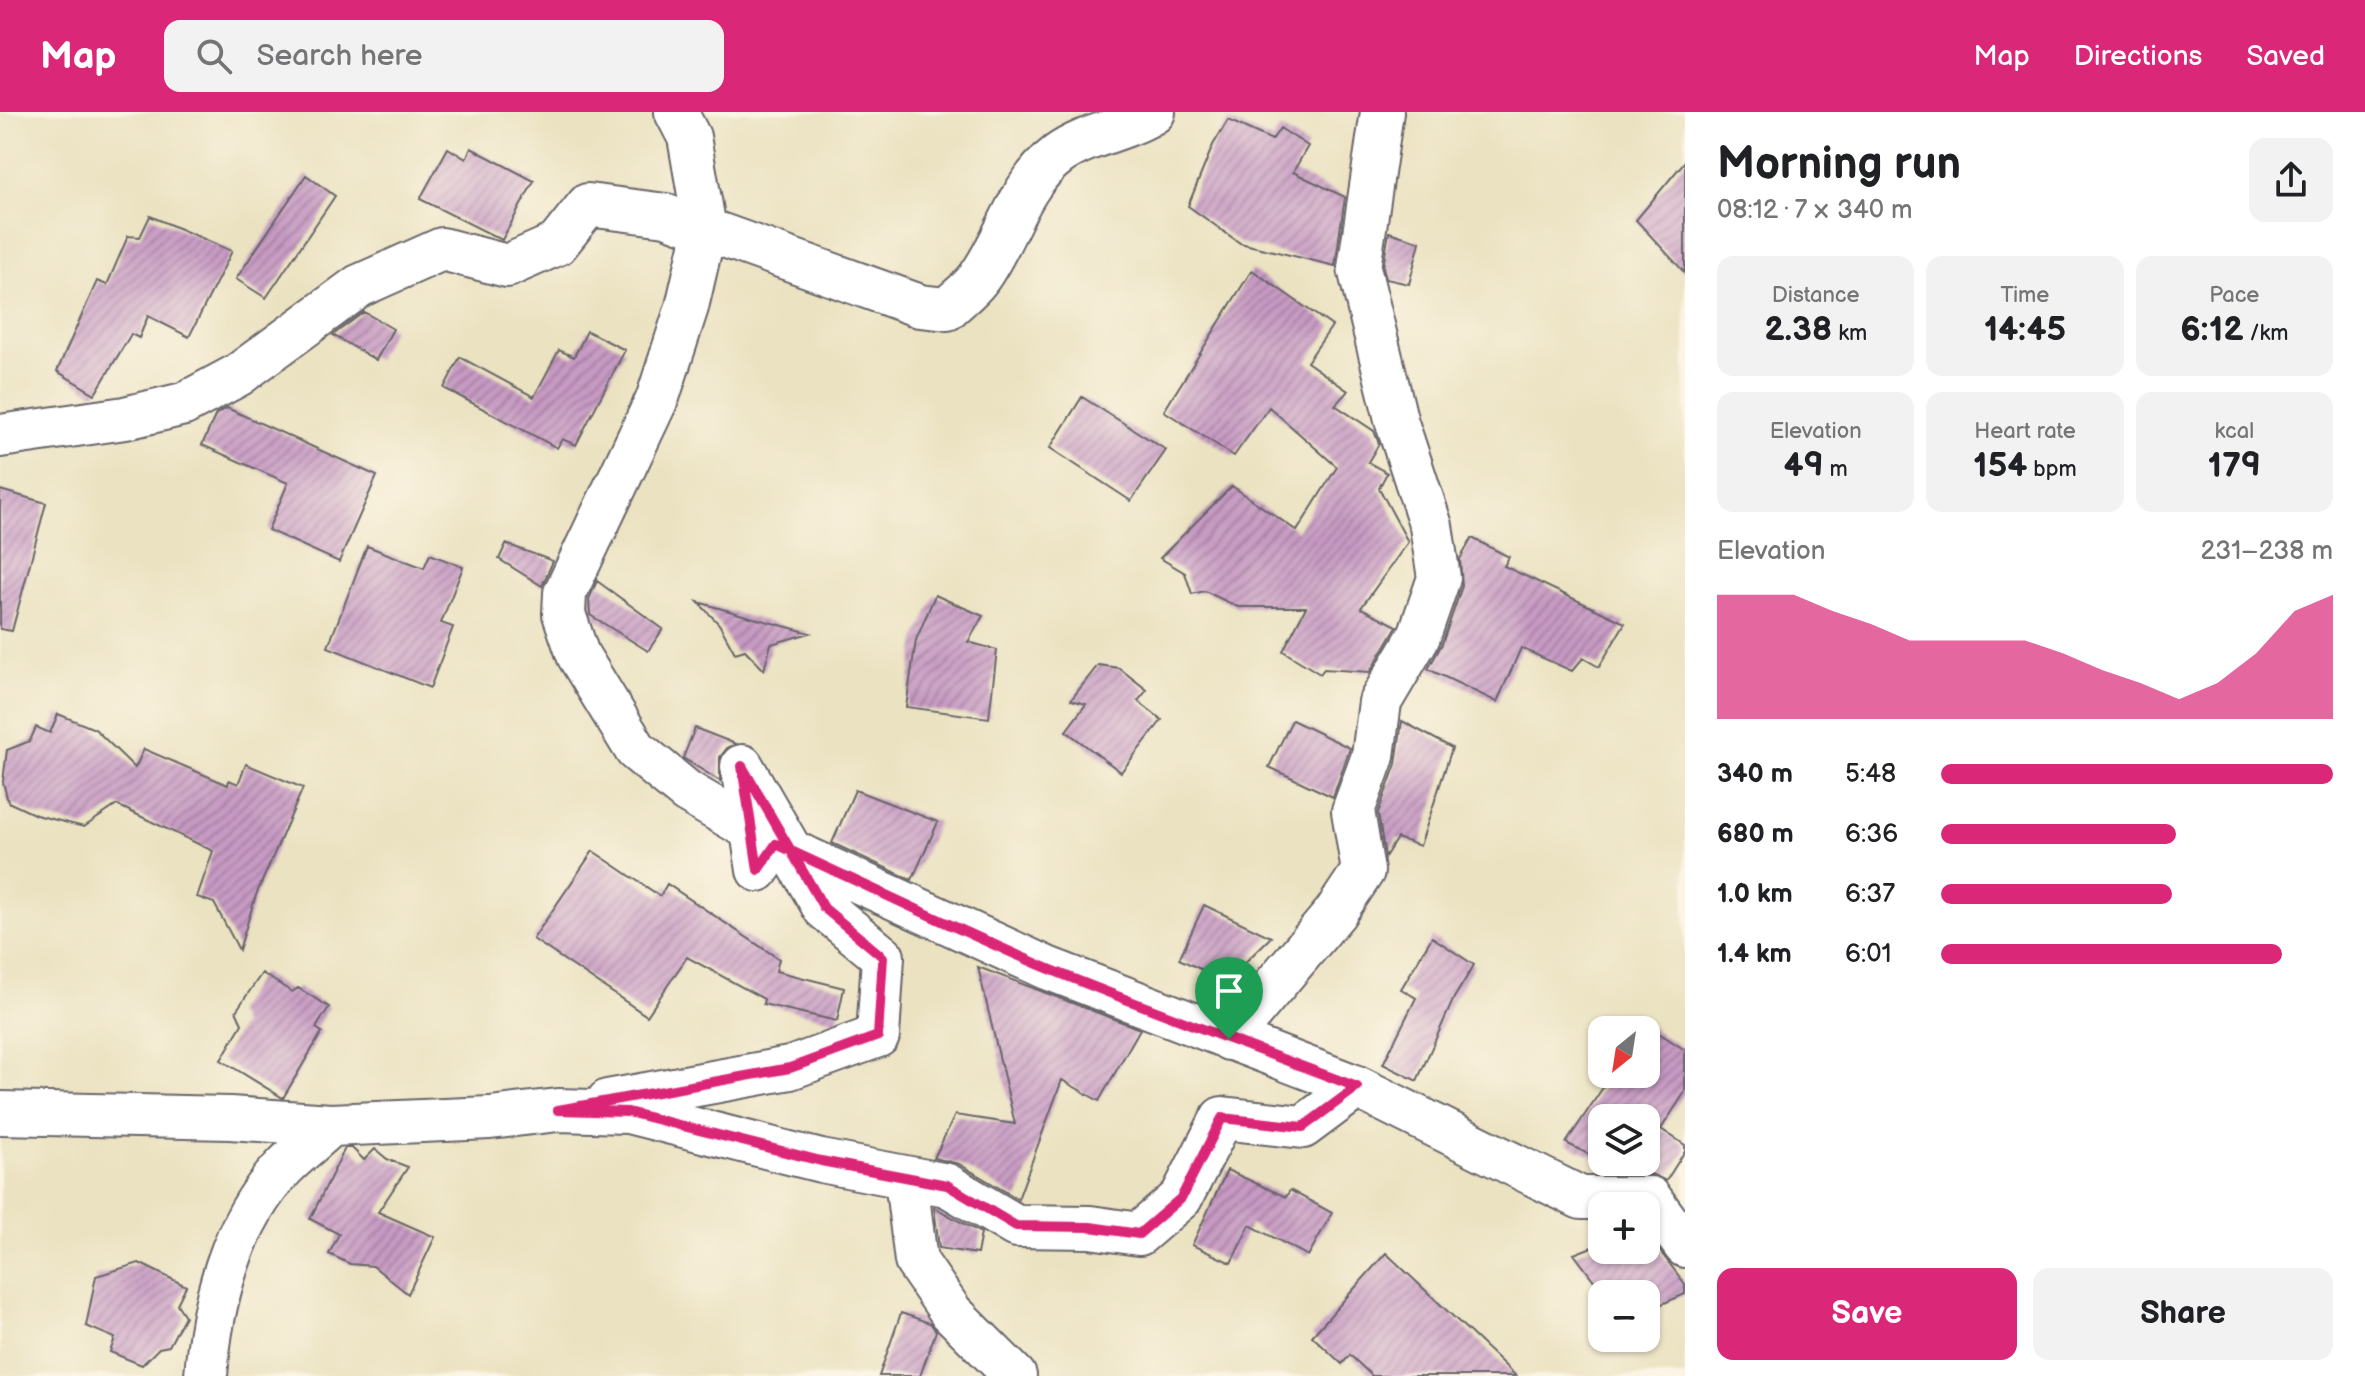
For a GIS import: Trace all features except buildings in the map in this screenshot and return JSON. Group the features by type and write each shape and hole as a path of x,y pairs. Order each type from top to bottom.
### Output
{"street":[{"path":"676,112 689,137 705,229 687,307 658,397 565,593 564,614 578,655 636,750 687,792 776,844 1047,968 1357,1087 1581,1198 1650,1198 1685,1246"},
{"path":"0,436 125,418 184,404 238,375 359,286 442,249 507,266 557,244 588,205 666,215 920,306 947,309 978,279 1038,174 1059,155 1083,142 1136,123 1154,112"},
{"path":"1229,1039 1335,913 1363,871 1353,811 1373,756 1380,702 1419,636 1439,578 1431,526 1397,423 1359,268 1382,112"},
{"path":"0,1113 230,1118 331,1125 490,1118 558,1110 790,1068 878,1036 883,957 824,908 742,766 758,870 776,844"},
{"path":"558,1110 628,1112 906,1180 947,1185 1016,1226 1090,1227 1139,1234 1181,1198 1222,1118 1303,1127 1357,1087"},
{"path":"206,1376 208,1340 236,1240 255,1205 283,1168 331,1125"},
{"path":"906,1180 916,1261 951,1312 1015,1376"}],"route":[{"path":"1229,1039 1047,968 957,927 866,885 776,844 758,870 742,766 783,837 824,908 883,957 878,1036 790,1068 558,1110 628,1112 821,1161 906,1180 947,1185 1016,1226 1090,1227 1139,1234 1181,1198 1222,1118 1303,1127 1357,1087 1229,1039"}]}
